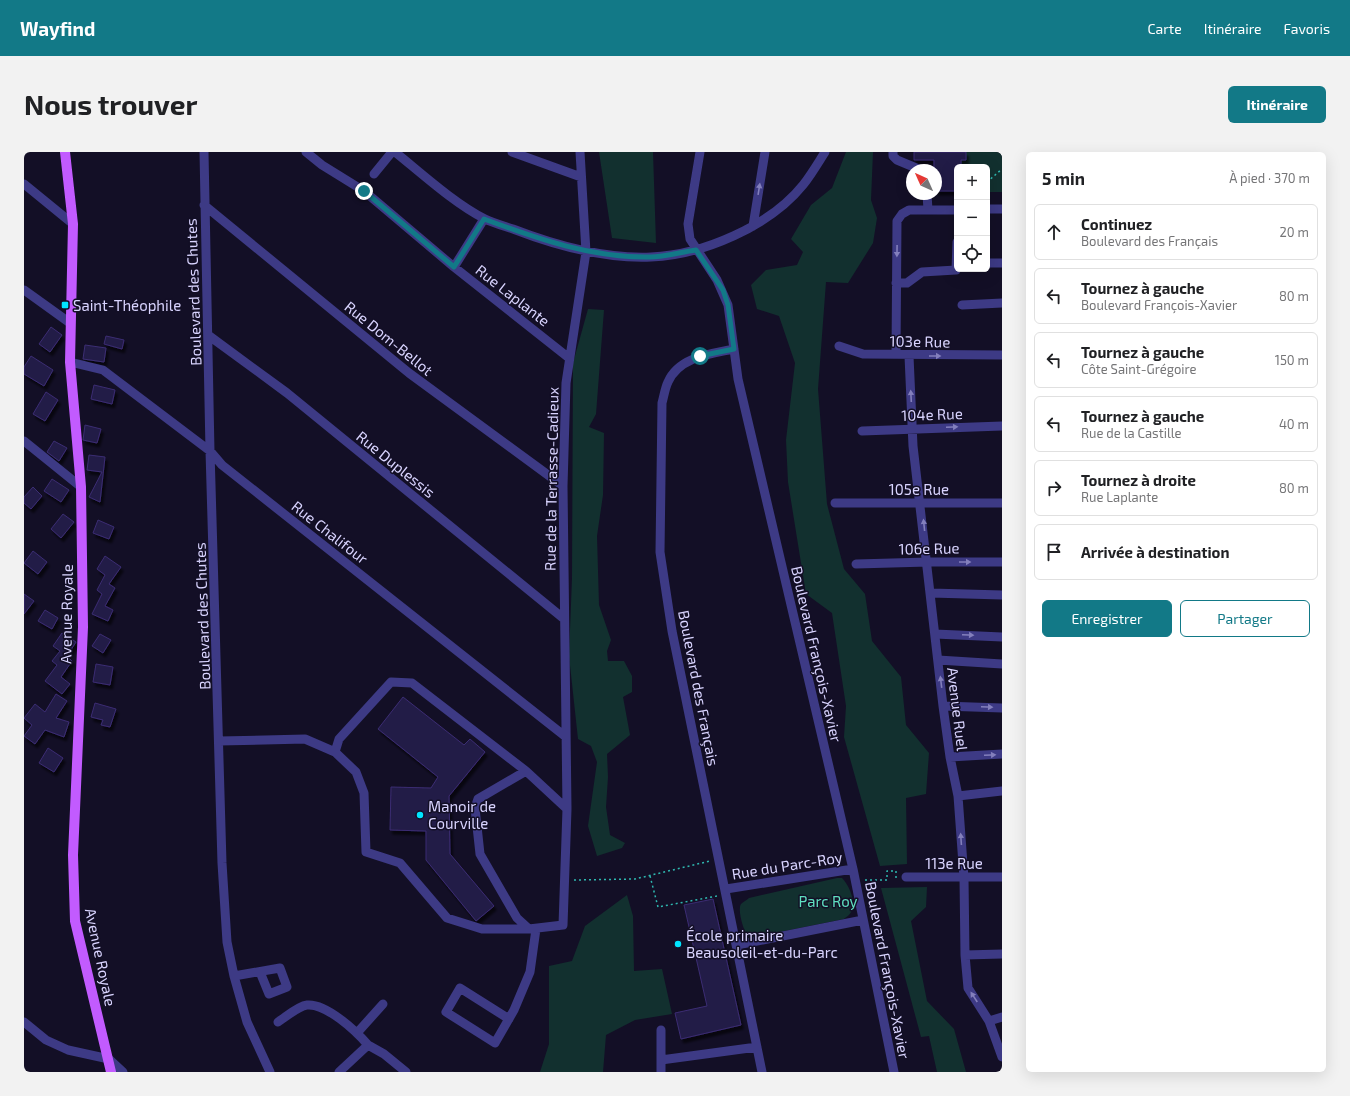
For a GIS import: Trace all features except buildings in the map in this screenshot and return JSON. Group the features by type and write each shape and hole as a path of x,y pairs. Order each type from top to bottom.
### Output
{"main road":[{"name":"Avenue Royale","path":"65,152 74,224 70,362 81,487 83,628 73,855 75,921 112,1072"}],"street":[{"name":"Boulevard des Chutes","path":"204,152 210,451 220,741 222,863 226,934 234,976 247,1022 270,1072"},
{"name":"Rue Laplante","path":"306,152 322,165 364,191 454,267 569,358"},
{"path":"374,174 392,152"},
{"path":"395,152 484,219 538,239 586,252 616,256 652,257 696,250 724,240 753,226 779,209 803,185 825,152"},
{"path":"512,152 581,177"},
{"name":"Rue de la Terrasse-Cadieux","path":"533,929 563,924 566,880 567,808 563,618 563,486 566,383 586,252 580,152"},
{"name":"Boulevard François-Xavier","path":"700,152 688,224 690,239 723,290 728,305 738,380 853,869 894,1072"},
{"path":"753,226 765,152"},
{"path":"893,152 893,156 897,160 907,164"},
{"path":"24,184 74,224"},
{"path":"927,200 928,210"},
{"name":"Rue Dom-Bellot","path":"204,205 409,373 563,486"},
{"path":"990,209 1002,209"},
{"path":"896,354 897,221 902,214 909,210 954,210"},
{"path":"454,267 484,219"},
{"path":"990,263 1002,263"},
{"path":"896,283 907,283 922,272 954,270"},
{"path":"24,290 70,323"},
{"path":"962,305 1002,303"},
{"name":"Rue Duplessis","path":"208,335 287,393 563,618"},
{"name":"103e Rue","path":"839,346 863,354 896,354 909,356 1002,355"},
{"name":"Boulevard des Français","path":"734,349 700,356 680,367 668,381 662,403 660,552 672,631 762,1072"},
{"name":"Avenue Ruel","path":"909,356 913,446 928,562 943,706 950,757 958,796 964,878 965,955 968,988 990,1020 1002,1057"},
{"name":"Rue Chalifour","path":"70,362 103,370 210,451 222,465 566,737"},
{"name":"104e Rue","path":"862,431 1002,426"},
{"path":"24,441 81,487"},
{"name":"105e Rue","path":"835,502 1002,503"},
{"name":"106e Rue","path":"856,564 1002,562"},
{"path":"931,593 1002,595"},
{"path":"935,634 1002,637"},
{"path":"938,660 1002,664"},
{"path":"335,752 339,740 391,682 412,683 526,772 567,808"},
{"path":"943,706 1002,708"},
{"path":"220,741 306,739 335,752 356,772 364,793 366,852 400,863 447,918 482,930 533,929"},
{"path":"950,757 1002,754"},
{"path":"526,772 478,799 475,808 480,854 517,918 533,929"},
{"path":"958,796 1002,791"},
{"name":"Rue du Parc-Roy","path":"726,892 853,869"},
{"name":"113e Rue","path":"906,877 1002,877"},
{"path":"736,945 863,920"},
{"path":"509,1019 460,988 446,1012 495,1043 509,1019 530,972 533,929"},
{"path":"965,955 1002,954"},
{"path":"234,976 260,972"},
{"path":"357,1033 383,1004"},
{"path":"278,1022 306,1005 319,1005 406,1072"},
{"path":"990,1020 1002,1017"},
{"path":"24,1022 46,1040 68,1050 109,1059 123,1072"},
{"path":"661,1030 661,1072"},
{"path":"339,1072 368,1044"},
{"path":"661,1060 757,1047"}],"path":[{"path":"990,179 1002,169"},
{"path":"566,880 635,879 719,858"},
{"path":"855,880 887,880 887,871 896,871 896,879 906,877"},
{"path":"650,876 658,907 726,892"}],"green space":[{"path":"599,152 653,152 656,243 612,238"},
{"path":"846,152 873,152 871,200 877,218 873,243 848,283 826,282 818,389 827,504 844,569 865,594 872,641 901,677 906,725 929,753 926,794 906,798 907,864 880,866 844,737 846,706 832,613 806,594 788,482 786,440 795,363 779,316 757,309 751,285 766,270 797,265 803,252 791,239 811,205 832,188"},
{"path":"966,152 1002,152 1002,192 990,192 990,164 961,164 961,160 966,160"},
{"path":"588,309 604,310 596,414 589,427 604,433 603,495 597,536 599,605 611,640 607,651 608,661 624,661 632,676 632,692 623,697 630,735 607,754 608,777 606,807 610,835 625,843 622,848 597,856 588,826 597,762 591,746 578,739 569,656 572,578 573,363"},
{"name":"Parc Roy","path":"842,878 845,881 850,889 853,899 853,908 849,915 844,919 749,938 747,935 742,921 740,907 741,904 749,898"},
{"path":"927,887 926,907 911,921 927,1001 954,1029 966,1072 937,1072 929,1036 921,1037 881,888"},
{"path":"627,895 633,916 634,971 662,969 672,1014 635,1020 606,1035 603,1072 540,1072 549,1044 549,966 572,961 585,926"}],"place":[{"name":"Saint-Théophile","path":"65,305"},
{"name":"Manoir de Courville","path":"420,815"},
{"name":"École primaire Beausoleil-et-du-Parc","path":"678,944"}],"route":[{"path":"364,191 454,267 484,219 538,239 586,252 616,256 652,257 696,250 723,290 728,305 734,349 700,356"}]}
